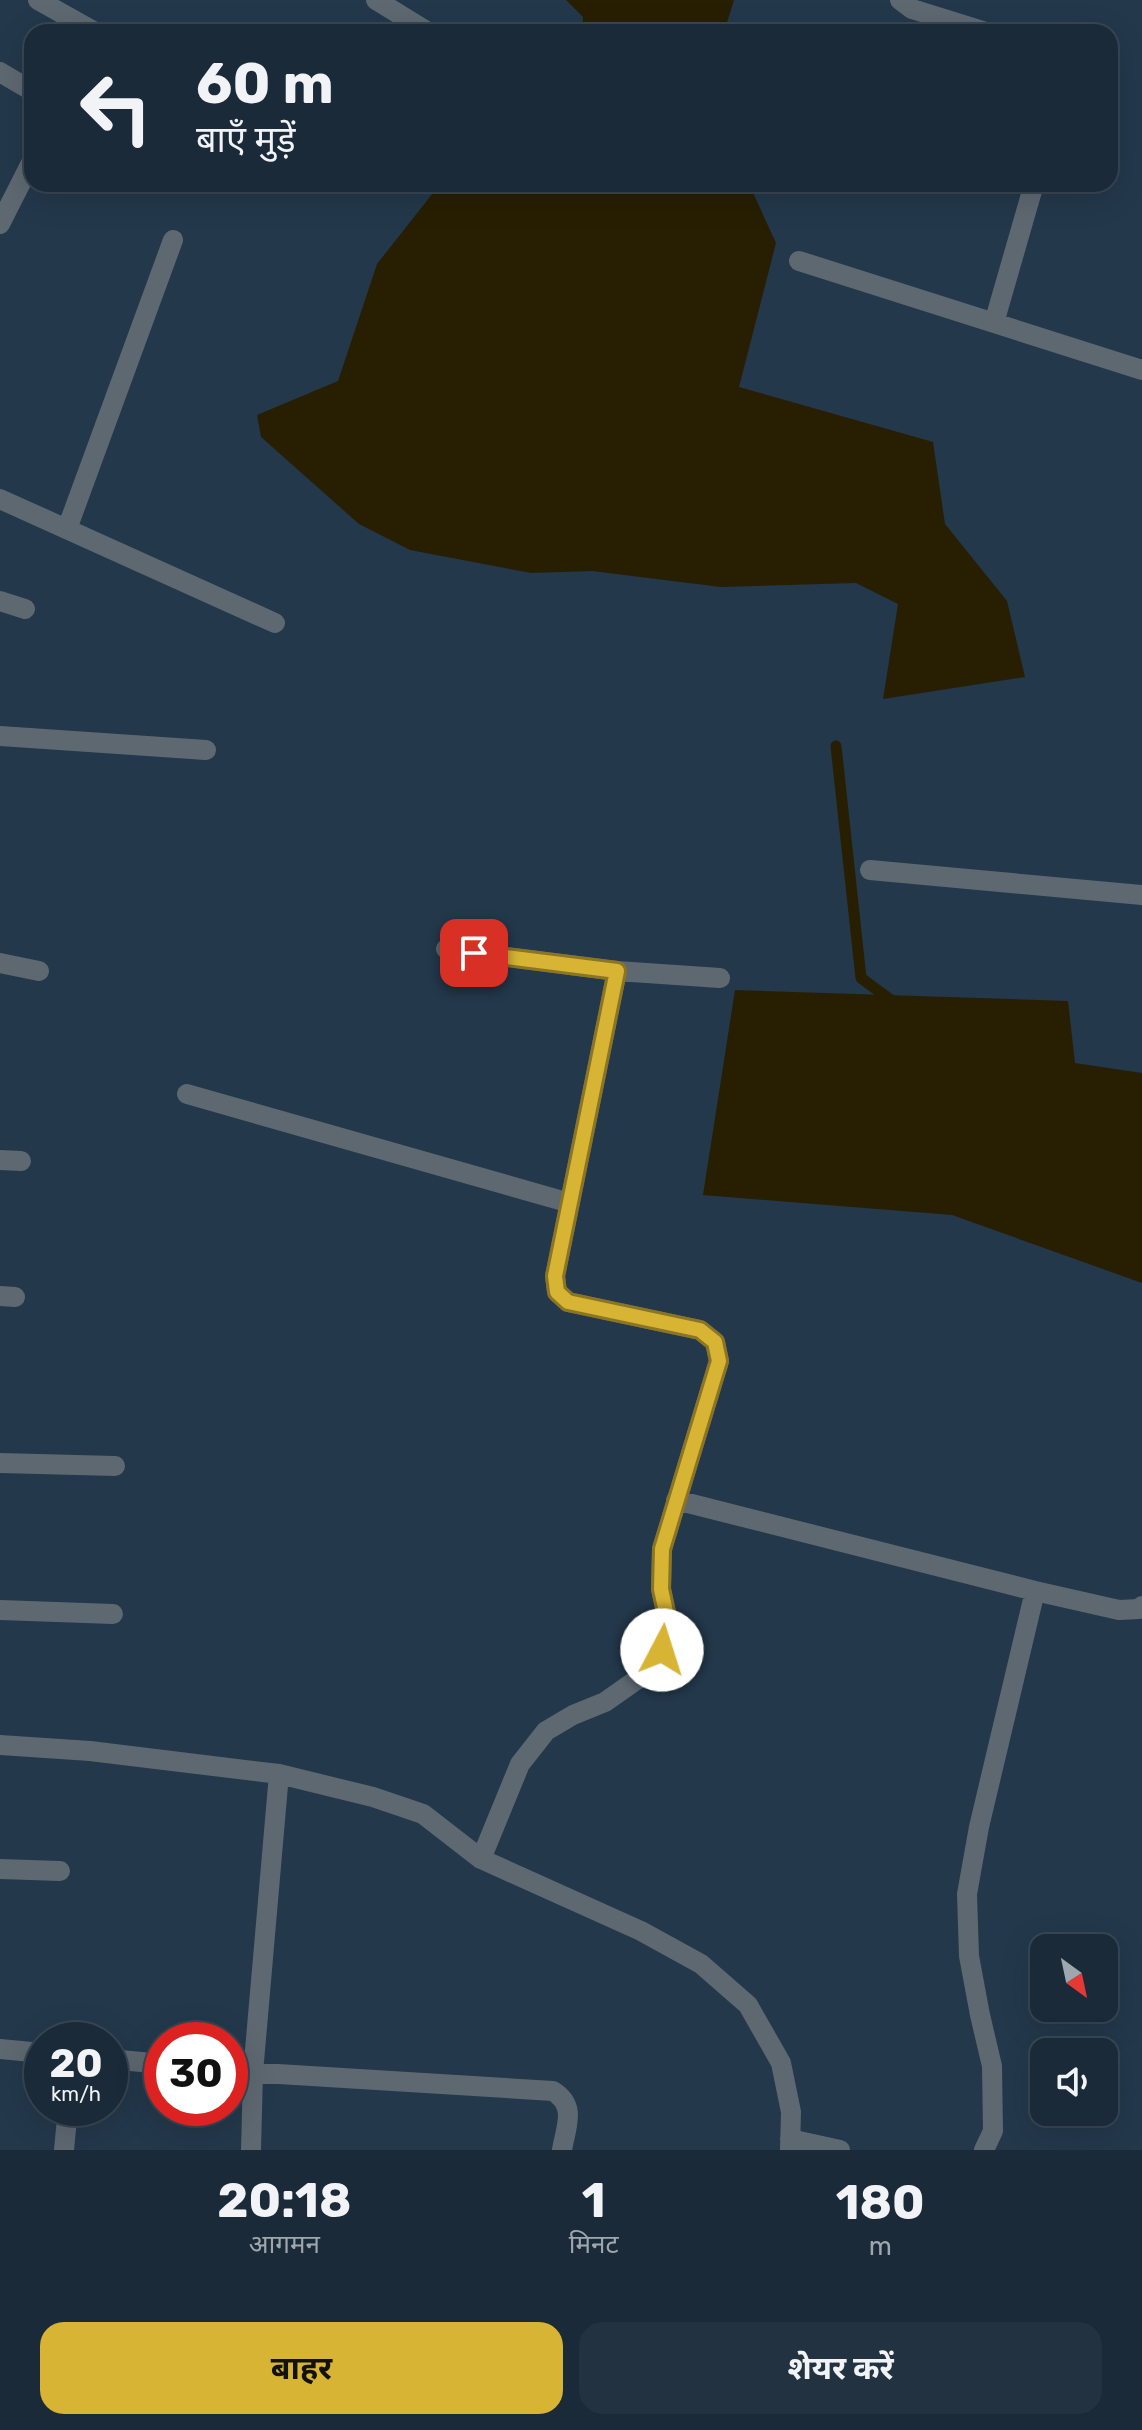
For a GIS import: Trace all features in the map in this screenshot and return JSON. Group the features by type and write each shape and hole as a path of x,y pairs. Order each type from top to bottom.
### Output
{"street":[{"path":"38,0 81,24"},
{"path":"376,0 415,24"},
{"path":"900,0 912,9 960,24"},
{"path":"0,72 24,86"},
{"path":"0,224 24,177"},
{"path":"994,323 1032,192"},
{"path":"67,529 173,240"},
{"path":"799,261 1142,370"},
{"path":"0,499 275,623"},
{"path":"0,601 25,609"},
{"path":"0,736 206,750"},
{"path":"870,870 1142,895"},
{"path":"446,949 617,971 720,978"},
{"path":"0,963 39,971"},
{"path":"481,1859 520,1764 546,1731 573,1715 605,1702 642,1676 662,1650 667,1617 661,1589 662,1549 719,1361 715,1342 700,1330 568,1302 557,1292 555,1276 617,971"},
{"path":"187,1094 570,1203"},
{"path":"0,1463 115,1466"},
{"path":"676,1500 1035,1591 1119,1610 1139,1609 1142,1606"},
{"path":"984,2150 993,2131 992,2066 969,1956 967,1894 979,1827 1035,1591"},
{"path":"0,1610 113,1614"},
{"path":"0,1745 90,1751 279,1774 373,1797 423,1814 481,1859 641,1931 701,1964 748,2005 781,2063 791,2112 790,2144 840,2150"},
{"path":"251,2150 253,2073 279,1774"},
{"path":"0,1869 60,1871"},
{"path":"0,2049 24,2051"},
{"path":"248,2073 553,2091 564,2098 569,2110 562,2150"},
{"path":"64,2150 66,2126"}],"shaded area":[{"path":"566,0 734,0 726,24 583,24 583,17"},
{"path":"434,192 753,192 776,243 739,387 933,442 945,524 1007,601 1025,677 883,699 898,604 856,583 721,587 592,571 531,573 410,550 359,524 261,437 257,415 338,381 377,264"},
{"path":"735,990 1068,1001 1075,1063 1142,1073 1142,1283 952,1215 703,1195"}],"waterway":[{"path":"836,746 861,978 895,1003"}],"route":[{"path":"474,953 617,971 555,1276 557,1292 568,1302 700,1330 715,1342 719,1361 662,1549 661,1589 667,1617 662,1650"}]}
